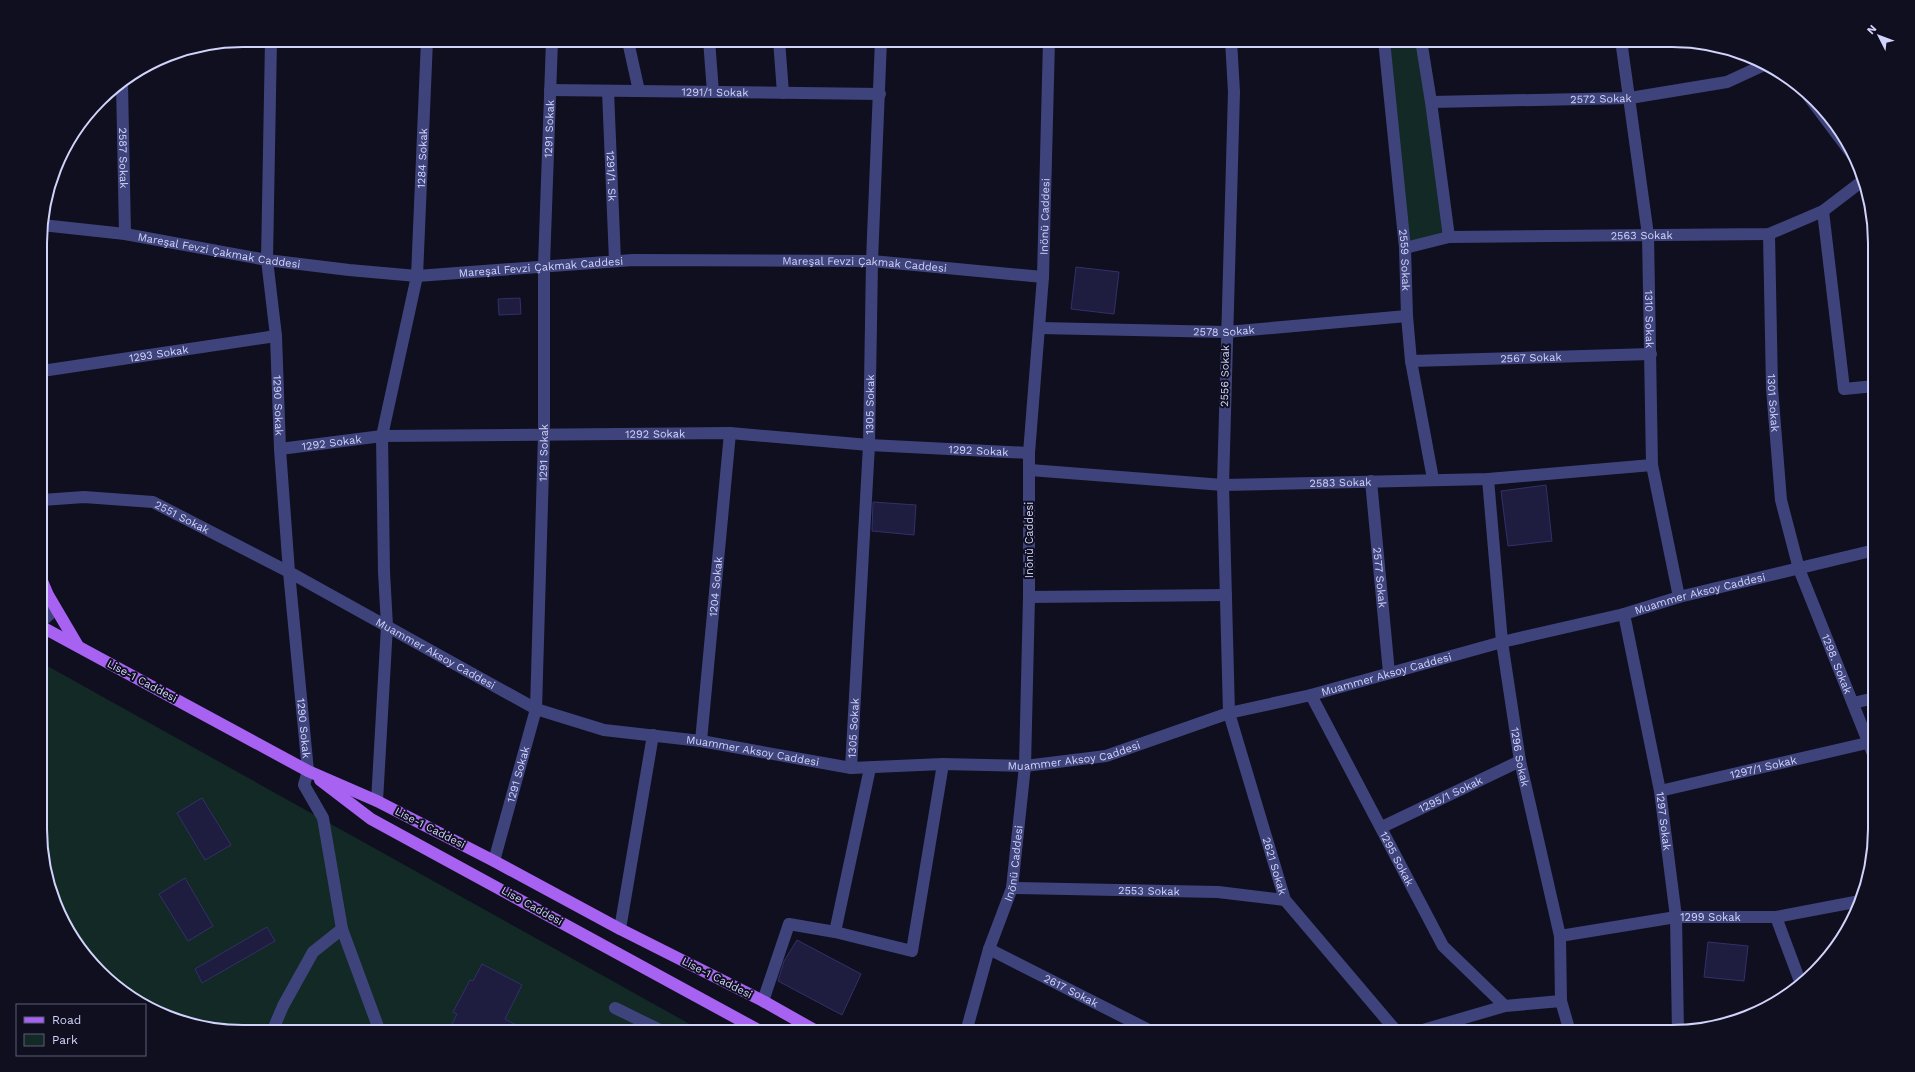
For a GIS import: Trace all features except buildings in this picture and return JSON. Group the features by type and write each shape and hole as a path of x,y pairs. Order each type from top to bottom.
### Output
{"main road":[{"path":"47,591 78,646"},
{"name":"Lise-1 Caddesi","path":"47,630 308,771 377,801 494,860 620,929 762,1001 805,1025"},
{"name":"Lise Caddesi","path":"308,771 371,819 749,1025"}],"street":[{"name":"1290 Sokak","path":"272,47 267,260 276,336 280,449 289,572 308,771 304,785 323,818 342,929 377,1025"},
{"name":"1284 Sokak","path":"377,801 386,626 382,436 417,276 427,47"},
{"name":"1291 Sokak","path":"494,860 536,709 544,435 544,265 552,47"},
{"path":"629,47 639,91"},
{"path":"710,47 714,92"},
{"path":"780,47 783,93"},
{"name":"1305 Sokak","path":"851,768 869,445 872,261 881,47"},
{"name":"Inönü Caddesi","path":"968,1025 989,949 1012,888 1025,766 1029,598 1029,453 1043,277 1049,47"},
{"name":"2556 Sokak","path":"1229,713 1223,485 1226,332 1234,92 1231,47"},
{"name":"2559 Sokak","path":"1385,47 1405,248 1407,316 1411,361 1433,479"},
{"path":"1422,47 1432,102 1449,237"},
{"name":"1310 Sokak","path":"1622,47 1648,235 1652,465 1679,597"},
{"name":"2572 Sokak","path":"1432,102 1630,98 1727,82 1759,67"},
{"name":"2587 Sokak","path":"122,89 125,234"},
{"name":"1291/1 Sokak","path":"550,90 880,94"},
{"name":"1291/1. Sk","path":"608,91 615,261"},
{"name":"2563 Sokak","path":"1405,248 1449,237 1769,234 1823,211 1859,184"},
{"path":"1823,211 1844,389 1868,387"},
{"name":"Mareşal Fevzi Çakmak Caddesi","path":"48,227 125,234 267,260 349,270 417,276 544,265 615,261 872,261 1043,277"},
{"name":"1301 Sokak","path":"1769,234 1772,388 1781,500 1799,569"},
{"name":"2578 Sokak","path":"1040,328 1226,332 1407,316"},
{"name":"1293 Sokak","path":"47,370 276,336"},
{"name":"2567 Sokak","path":"1411,361 1651,354"},
{"name":"1292 Sokak","path":"280,449 382,436 730,433 869,445 1029,453"},
{"name":"1204 Sokak","path":"700,741 730,433"},
{"name":"2583 Sokak","path":"1030,470 1223,485 1433,479 1488,479 1652,465"},
{"name":"1296 Sokak","path":"1488,479 1502,642 1520,761 1560,936 1561,1001 1568,1025"},
{"name":"2577 Sokak","path":"1371,481 1389,673"},
{"name":"2551 Sokak","path":"47,500 84,497 153,502 289,572"},
{"name":"Muammer Aksoy Caddesi","path":"289,572 536,709 604,730 700,741 851,768 870,768 942,764 1025,766 1106,756 1229,713 1311,694 1502,642 1624,614 1679,597 1868,552"},
{"name":"1298. Sokak","path":"1799,569 1853,703 1867,743"},
{"path":"1029,598 1226,595"},
{"path":"47,617 50,614 53,604"},
{"name":"1297 Sokak","path":"1624,614 1660,791 1676,917 1678,1025"},
{"name":"1295 Sokak","path":"1311,694 1443,946 1505,1006"},
{"path":"1853,703 1868,700"},
{"name":"2621 Sokak","path":"1229,713 1284,900 1390,1025"},
{"path":"620,929 653,735"},
{"name":"1297/1 Sokak","path":"1660,791 1867,743"},
{"name":"1295/1 Sokak","path":"1382,827 1520,761"},
{"path":"762,1001 789,924 835,932 912,951 942,764"},
{"name":"1305 Sokak","path":"835,932 870,768"},
{"name":"2553 Sokak","path":"1012,888 1218,892 1284,900"},
{"name":"1299 Sokak","path":"1560,936 1676,917 1776,918 1854,902"},
{"path":"1776,918 1799,978"},
{"path":"275,1025 283,1006 313,952 342,929"},
{"name":"2617 Sokak","path":"989,949 1139,1025"},
{"path":"1440,1025 1505,1006 1561,1001"},
{"path":"615,1008 650,1025"}],"green space":[{"path":"1385,47 1422,47 1449,237 1405,248"},
{"path":"47,666 691,1025 230,1025 180,1015 145,999 124,985 104,968 87,948 67,916 57,892 47,842"}]}
